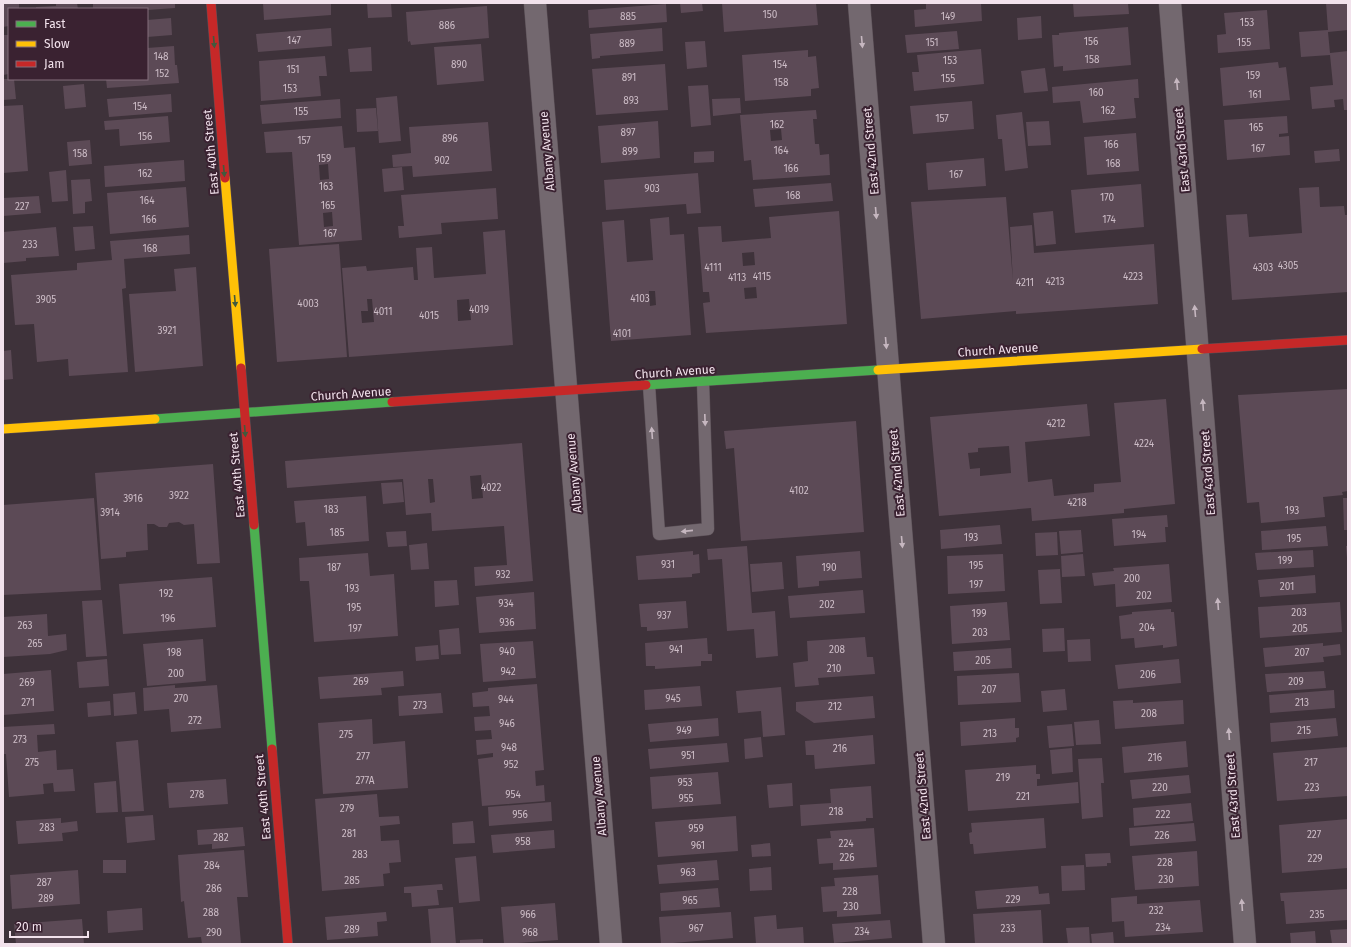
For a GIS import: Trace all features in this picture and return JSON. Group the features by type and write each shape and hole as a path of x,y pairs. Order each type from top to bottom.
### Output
{"main road":[{"name":"East 40th Street","path":"211,3 288,944"},
{"name":"Church Avenue","path":"3,429 888,369 1348,340"}],"street":[{"name":"Albany Avenue","path":"535,3 611,944"},
{"name":"East 42nd Street","path":"858,3 934,944"},
{"name":"East 43rd Street","path":"1170,3 1245,944"}],"lane":[{"path":"649,386 659,534 708,529 703,382"}],"building":[{"path":"3,3 19,3 19,8 8,8 8,26 3,27"},
{"path":"56,3 77,3 78,8 36,8 56,6"},
{"path":"93,3 175,3 175,8 148,10 148,8 93,8"},
{"path":"263,3 331,3 331,15 264,20"},
{"path":"367,3 391,3 392,17 368,18"},
{"path":"680,3 702,3 703,11 681,13"},
{"path":"722,3 816,3 818,25 724,32"},
{"path":"926,3 981,3 982,21 915,27 914,10 926,9"},
{"path":"1073,3 1128,3 1129,14 1074,17"},
{"path":"1326,3 1348,3 1348,30 1328,32 1330,53 1348,51 1348,110 1344,110 1343,99 1334,100 1335,107 1312,109 1310,87 1333,85 1330,55 1301,57 1299,32 1328,30"},
{"path":"666,4 667,22 589,28 588,10"},
{"path":"487,6 489,38 411,45 410,41 408,42 406,12"},
{"path":"1267,10 1270,49 1218,53 1217,35 1226,34 1224,13"},
{"path":"1041,16 1042,38 1018,40 1017,18"},
{"path":"171,18 172,35 148,37 148,20"},
{"path":"1128,27 1131,65 1063,71 1063,66 1054,67 1052,35 1059,35 1059,33"},
{"path":"331,28 332,46 258,52 256,34"},
{"path":"662,28 663,51 600,56 600,58 592,59 590,34"},
{"path":"957,31 959,49 907,53 905,35"},
{"path":"3,35 8,35 8,74 3,75"},
{"path":"705,41 707,67 687,69 685,42"},
{"path":"481,44 484,81 437,85 434,47"},
{"path":"174,46 175,65 177,65 179,83 107,88 106,80 148,80 148,48"},
{"path":"371,47 372,71 350,72 348,49"},
{"path":"981,49 984,84 914,91 912,72 919,72 917,55"},
{"path":"808,50 808,57 816,56 819,88 811,89 811,96 745,101 742,55"},
{"path":"325,56 327,76 319,76 321,96 261,101 259,61"},
{"path":"1278,62 1279,68 1286,67 1290,100 1223,106 1220,68"},
{"path":"665,64 668,110 596,115 592,69"},
{"path":"1045,68 1048,91 1024,93 1021,71"},
{"path":"3,79 14,80 16,99 3,100"},
{"path":"1138,79 1139,98 1134,98 1136,118 1083,123 1080,101 1053,103 1052,87"},
{"path":"84,84 86,107 65,109 63,86"},
{"path":"708,85 711,125 691,127 688,86"},
{"path":"171,94 172,112 109,117 107,99"},
{"path":"397,96 401,141 379,143 376,98"},
{"path":"740,98 741,113 713,116 712,99"},
{"path":"340,99 341,118 262,124 260,105"},
{"path":"972,101 974,129 913,134 910,106"},
{"path":"23,105 28,171 3,173 3,106"},
{"path":"376,108 378,131 357,132 356,109"},
{"path":"816,110 817,119 813,119 815,144 819,144 820,155 829,154 830,175 753,180 751,160 744,161 740,115","holes":["781,129 782,140 771,141 770,130"]},
{"path":"1022,112 1028,168 1005,171 1002,139 998,139 996,115"},
{"path":"168,116 170,142 120,146 119,129 105,130 104,121"},
{"path":"1287,116 1288,133 1279,134 1279,137 1289,136 1290,155 1227,160 1224,120"},
{"path":"658,121 660,158 601,163 598,126"},
{"path":"1049,121 1051,145 1028,146 1026,122"},
{"path":"488,122 492,171 413,177 412,166 393,167 392,155 411,153 409,127"},
{"path":"342,126 344,148 355,147 362,240 299,245 292,152 266,153 264,132","holes":["328,164 329,179 320,180 319,165","332,212 333,226 324,227 323,213"]},
{"path":"1136,133 1139,171 1087,175 1084,137"},
{"path":"90,140 92,164 69,166 67,142"},
{"path":"1339,149 1340,161 1315,163 1314,151"},
{"path":"714,151 714,162 694,163 694,152"},
{"path":"984,158 986,186 928,190 926,163"},
{"path":"184,160 185,181 105,187 104,166"},
{"path":"402,167 404,190 384,192 382,169"},
{"path":"66,170 68,201 52,202 49,172"},
{"path":"698,173 701,213 687,214 686,204 606,210 604,180"},
{"path":"90,179 92,201 85,202 85,213 73,214 71,180"},
{"path":"831,183 833,201 755,207 753,189"},
{"path":"1141,184 1144,227 1075,233 1071,190"},
{"path":"186,187 189,227 110,234 107,193"},
{"path":"1319,187 1320,207 1344,206 1345,215 1348,215 1348,292 1232,300 1226,215 1247,214 1249,237 1302,233 1299,188"},
{"path":"496,188 498,219 441,223 442,234 399,238 398,226 404,226 401,195"},
{"path":"39,196 41,213 3,216 3,198"},
{"path":"1006,197 1013,281 1010,227 1032,225 1034,253 1154,244 1158,304 1016,314 1016,311 921,319 911,202"},
{"path":"839,211 847,324 706,333 703,303 710,302 709,292 703,292 698,227 721,226 722,242 771,238 769,217","holes":["754,252 755,265 743,266 742,253","756,287 757,298 745,299 744,288"]},
{"path":"1053,211 1056,244 1036,246 1033,213"},
{"path":"669,217 670,235 684,234 691,335 611,341 602,222 624,220 627,262 653,260 650,219","holes":["649,291 655,291 656,305 650,306"]},
{"path":"93,226 95,249 75,251 73,227"},
{"path":"56,227 59,256 26,258 26,261 3,263 3,232"},
{"path":"505,230 513,345 349,357 342,268 366,266 367,271 413,267 414,280 418,280 416,248 432,247 434,278 486,274 483,232","holes":["367,299 372,299 374,322 362,323 361,311 368,311","469,299 471,320 458,321 457,300"]},
{"path":"189,235 190,254 124,259 126,288 122,289 128,372 69,376 68,359 37,362 34,324 15,325 11,275 77,270 77,263 112,260 110,241"},
{"path":"339,244 347,357 277,362 269,249"},
{"path":"196,267 203,366 135,372 129,294 176,291 174,269"},
{"path":"11,350 13,379 3,380 3,351"},
{"path":"1348,389 1348,491 1342,492 1343,495 1323,497 1325,517 1261,523 1259,502 1247,503 1238,395"},
{"path":"1166,399 1175,504 1124,509 1124,513 1032,521 1031,508 939,516 930,417 1087,404 1090,436 1025,442 1028,482 1052,479 1054,496 1094,492 1094,484 1121,482 1114,403","holes":["1009,446 1011,473 980,476 980,468 970,469 968,453 978,452 978,448"]},
{"path":"856,421 864,532 741,541 734,448 726,449 724,431"},
{"path":"522,443 533,581 475,586 474,567 507,565 504,526 432,531 431,513 406,515 403,479 287,488 285,461","holes":["481,475 483,498 472,499 470,476","428,479 433,479 435,502 430,503"]},
{"path":"213,464 220,563 197,564 194,524 184,525 179,522 169,523 167,527 147,524 148,550 126,552 126,557 101,559 95,473"},
{"path":"402,482 404,502 383,504 381,483"},
{"path":"366,496 369,541 307,546 305,522 296,523 294,501"},
{"path":"94,498 101,590 3,595 3,505"},
{"path":"1343,498 1348,498 1348,530 1344,530"},
{"path":"1167,515 1168,527 1165,527 1166,542 1114,546 1112,519"},
{"path":"1000,525 1002,544 941,549 940,530"},
{"path":"1326,526 1328,546 1262,550 1261,531"},
{"path":"1081,530 1083,552 1061,554 1059,531"},
{"path":"406,531 407,546 388,547 386,532"},
{"path":"1057,532 1058,555 1036,556 1035,533"},
{"path":"427,543 429,569 411,570 409,545"},
{"path":"747,546 752,613 775,611 778,656 756,658 754,629 727,631 722,559 708,560 707,549"},
{"path":"1346,546 1348,546 1348,558 1347,558"},
{"path":"1313,550 1314,567 1257,570 1255,553"},
{"path":"693,551 693,555 699,554 700,573 692,574 692,577 638,580 636,556"},
{"path":"860,551 862,578 819,581 819,586 798,588 796,556"},
{"path":"368,553 370,576 394,574 398,636 314,642 309,581 300,581 299,558"},
{"path":"1003,554 1005,591 948,594 947,556"},
{"path":"1083,554 1085,576 1062,577 1061,556"},
{"path":"782,562 784,589 752,592 750,564"},
{"path":"1169,564 1172,602 1116,607 1115,584 1094,586 1092,573 1114,571 1113,568"},
{"path":"1060,569 1062,603 1040,604 1038,570"},
{"path":"1315,575 1316,593 1260,597 1258,580"},
{"path":"212,577 216,627 123,634 119,584"},
{"path":"457,580 459,605 435,607 434,581"},
{"path":"863,590 865,613 790,618 788,596"},
{"path":"534,592 536,629 479,633 476,597"},
{"path":"102,600 107,656 86,657 82,601"},
{"path":"686,601 688,628 647,631 647,627 641,627 639,604"},
{"path":"1007,602 1010,640 952,644 950,606"},
{"path":"1340,602 1342,632 1260,638 1258,607"},
{"path":"1171,609 1171,612 1174,612 1177,646 1163,648 1163,645 1135,648 1134,638 1121,639 1119,616 1132,614 1132,612"},
{"path":"47,614 48,636 66,634 67,650 50,654 3,657 3,617"},
{"path":"459,628 461,654 441,655 439,630"},
{"path":"1064,628 1065,651 1043,652 1042,629"},
{"path":"865,637 867,657 873,657 875,674 818,678 819,685 795,687 793,663 808,661 807,641"},
{"path":"707,638 708,654 712,654 712,661 701,661 701,666 655,669 655,666 646,666 645,643"},
{"path":"203,639 206,681 147,686 143,644"},
{"path":"1090,639 1091,661 1068,662 1067,640"},
{"path":"533,641 536,678 483,682 480,644"},
{"path":"1323,643 1323,646 1340,644 1341,655 1323,657 1324,662 1265,667 1263,648"},
{"path":"438,645 439,659 416,661 415,647"},
{"path":"1011,648 1012,668 954,671 953,652"},
{"path":"107,659 109,686 79,688 77,662"},
{"path":"1179,659 1181,683 1118,689 1115,665"},
{"path":"51,670 54,711 3,715 3,674"},
{"path":"403,671 404,686 381,688 382,695 320,699 318,677"},
{"path":"1324,671 1326,688 1267,692 1265,674"},
{"path":"1019,673 1021,702 958,705 957,676"},
{"path":"537,684 544,770 535,771 536,786 544,785 545,801 482,806 478,759 493,757 493,753 477,755 476,740 492,739 491,730 475,731 474,717 490,716 489,706 473,707 472,693 488,691 488,688"},
{"path":"175,685 175,688 217,685 221,728 171,732 169,709 144,711 143,688"},
{"path":"700,686 702,706 645,710 644,690"},
{"path":"781,687 785,735 763,737 761,711 738,713 736,691"},
{"path":"1065,689 1067,710 1043,712 1041,691"},
{"path":"1334,690 1335,708 1270,713 1269,695"},
{"path":"135,692 137,714 114,716 113,694"},
{"path":"441,693 443,713 399,716 398,696"},
{"path":"873,696 875,718 814,723 796,711 796,702"},
{"path":"1133,700 1133,703 1183,700 1184,724 1115,729 1113,701"},
{"path":"110,701 111,715 88,717 87,703"},
{"path":"718,718 719,736 650,742 648,724"},
{"path":"1015,718 1015,728 1019,728 1019,737 1016,738 1016,742 961,746 960,722"},
{"path":"1336,718 1338,736 1271,742 1270,723"},
{"path":"372,719 373,744 405,741 408,788 323,794 318,723"},
{"path":"1099,720 1101,744 1076,745 1074,722"},
{"path":"54,724 55,734 37,735 38,752 56,750 57,770 73,769 75,791 54,792 53,783 43,784 44,794 9,797 6,754 4,754 3,727"},
{"path":"1072,724 1074,746 1049,748 1047,726"},
{"path":"873,735 875,764 815,769 814,755 806,755 805,741"},
{"path":"761,737 763,757 745,759 744,739"},
{"path":"138,740 144,811 122,812 116,742"},
{"path":"1186,741 1188,767 1124,773 1122,747"},
{"path":"727,743 729,762 650,769 648,749"},
{"path":"1348,747 1348,796 1277,801 1273,753"},
{"path":"1072,748 1073,772 1052,774 1050,750"},
{"path":"1102,758 1104,783 1101,783 1103,817 1082,819 1078,759"},
{"path":"1036,765 1036,774 1040,774 1040,779 1037,779 1037,786 1078,782 1079,803 968,811 965,770"},
{"path":"718,772 721,804 652,809 650,777"},
{"path":"1189,775 1191,793 1132,799 1130,780"},
{"path":"226,779 228,804 169,808 167,783"},
{"path":"116,781 118,812 96,813 94,783"},
{"path":"792,783 793,806 769,808 767,785"},
{"path":"871,786 873,818 866,818 866,821 801,826 800,805 831,803 830,789"},
{"path":"377,794 379,817 399,816 400,824 380,826 381,841 399,840 401,862 389,863 390,873 383,874 384,886 322,891 315,799"},
{"path":"551,802 552,821 489,826 488,807"},
{"path":"1191,803 1193,821 1134,826 1133,808"},
{"path":"153,815 155,840 127,843 125,817"},
{"path":"736,816 738,851 658,857 655,822"},
{"path":"61,818 61,823 77,821 78,831 62,833 63,841 18,844 16,821"},
{"path":"1044,818 1046,848 974,854 973,844 970,844 969,833 972,832 971,823"},
{"path":"1348,819 1348,868 1282,873 1279,825"},
{"path":"473,821 475,843 453,844 452,823"},
{"path":"1194,823 1196,841 1130,846 1129,828"},
{"path":"243,827 245,846 212,849 212,844 198,845 197,830"},
{"path":"874,828 877,867 833,870 833,863 819,864 817,839 831,838 830,831"},
{"path":"554,830 555,848 493,853 491,835"},
{"path":"770,843 771,856 752,857 751,845"},
{"path":"244,850 248,897 237,897 241,944 202,944 201,937 188,938 184,901 181,902 178,855"},
{"path":"1197,851 1199,886 1135,890 1132,856"},
{"path":"1110,853 1111,863 1107,863 1107,866 1086,867 1085,854"},
{"path":"476,856 480,901 459,903 455,858"},
{"path":"103,860 126,860 126,873 103,873"},
{"path":"717,860 719,880 659,884 657,865"},
{"path":"1084,865 1085,890 1062,891 1061,866"},
{"path":"771,867 772,890 750,891 749,869"},
{"path":"78,870 80,904 12,909 10,875"},
{"path":"878,875 881,914 837,917 837,911 823,912 821,887 835,886 834,878"},
{"path":"442,884 443,890 437,890 439,905 412,907 411,893 404,893 404,887"},
{"path":"1038,886 1039,894 1049,893 1050,904 977,909 975,891"},
{"path":"718,888 720,907 661,911 660,893"},
{"path":"1348,889 1348,920 1286,924 1284,901 1281,901 1280,893"},
{"path":"1137,896 1137,904 1200,900 1203,932 1125,937 1124,921 1112,922 1111,898"},
{"path":"555,903 558,940 504,944 501,907"},
{"path":"453,907 456,944 431,944 428,909"},
{"path":"142,908 143,930 108,933 107,911"},
{"path":"1041,910 1043,943 975,944 973,914"},
{"path":"386,912 387,921 377,922 378,936 327,940 325,917"},
{"path":"731,912 733,938 661,944 659,917"},
{"path":"776,915 777,929 803,927 804,944 756,944 754,917"},
{"path":"82,919 84,944 16,944 14,924"},
{"path":"890,920 892,938 834,943 832,924"},
{"path":"1089,927 1090,944 1068,944 1066,928"},
{"path":"1348,929 1348,944 1332,944 1330,930"},
{"path":"1315,931 1316,944 1291,944 1290,933"},
{"path":"1113,932 1114,944 1092,944 1091,934"},
{"path":"483,939 483,944 460,944 460,940"}],"traffic: fast":[{"path":"646,385 878,370"},
{"path":"155,419 392,402"},
{"path":"254,525 272,749"}],"traffic: slow":[{"path":"225,178 241,368"},
{"path":"878,370 1202,349"},
{"path":"3,429 155,419"}],"traffic: jam":[{"path":"211,3 225,178"},
{"path":"1202,349 1348,340"},
{"path":"241,368 254,525"},
{"path":"392,402 646,385"},
{"path":"272,749 288,944"}]}
